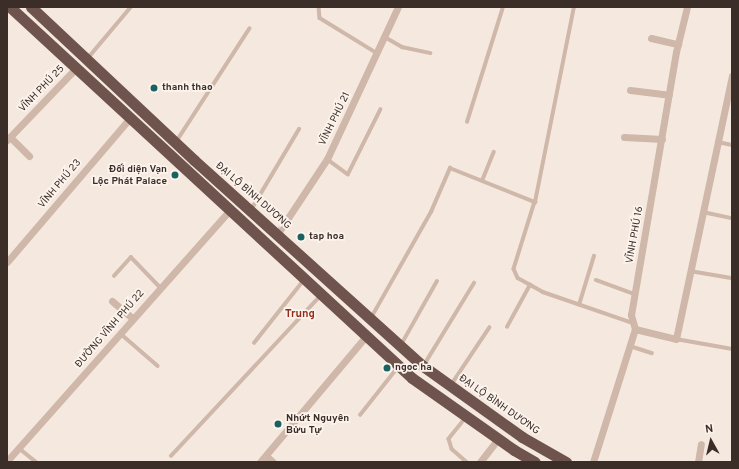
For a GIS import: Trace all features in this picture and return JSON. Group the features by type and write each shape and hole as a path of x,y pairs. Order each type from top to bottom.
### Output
{"highway":[{"path":"10,7 320,295 400,366 467,417 498,439 535,462"},
{"name":"ĐẠI LỘ BÌNH DƯƠNG","path":"35,8 176,142 423,366 522,438 566,462"},
{"path":"268,246 278,233"}],"street":[{"name":"VĨNH PHÚ 21","path":"278,233 327,159 378,54 398,7"},
{"name":"VĨNH PHÚ 16","path":"594,462 630,346 634,326 631,314 634,294 678,44 687,7"},
{"path":"651,38 678,44"},
{"name":"VĨNH PHÚ 25","path":"8,138 75,69"},
{"path":"634,326 676,339 689,271 732,76"},
{"path":"630,90 669,95"},
{"name":"VĨNH PHÚ 23","path":"7,262 129,119"},
{"path":"624,137 662,140"},
{"path":"8,138 29,156"},
{"name":"ĐƯỜNG VĨNH PHÚ 22","path":"7,461 20,448 119,332 229,211"},
{"path":"112,301 132,318"},
{"path":"260,462 366,336"},
{"path":"480,462 498,439"},
{"path":"698,462 702,444"},
{"path":"266,456 273,462"}],"lane":[{"path":"87,59 131,7"},
{"path":"319,7 320,18 378,54"},
{"path":"467,122 503,7"},
{"path":"574,7 535,202 514,269 518,278 530,285 634,326"},
{"path":"176,142 249,29"},
{"path":"385,37 402,47 430,53"},
{"path":"327,159 348,174 380,110"},
{"path":"251,211 299,128"},
{"path":"717,142 732,145"},
{"path":"482,180 494,152"},
{"path":"370,319 432,212 452,162"},
{"path":"450,168 535,202"},
{"path":"702,212 732,218"},
{"path":"579,305 594,256"},
{"path":"114,276 131,257 160,287"},
{"path":"689,271 732,278"},
{"path":"254,343 304,280"},
{"path":"596,280 634,294"},
{"path":"400,346 437,281"},
{"path":"423,366 474,284"},
{"path":"507,327 530,285"},
{"path":"171,456 320,295"},
{"path":"450,386 489,328"},
{"path":"119,332 158,366"},
{"path":"676,339 732,349"},
{"path":"630,346 652,353"},
{"path":"360,415 400,366"},
{"path":"467,417 449,439 452,449 467,462"},
{"path":"20,448 36,462"}],"place":[{"name":"thanh thao","path":"154,88"},
{"name":"Đối diện Vạn Lộc Phát Palace","path":"175,175"},
{"name":"tap hoa","path":"301,237"},
{"name":"ngoc ha","path":"387,368"},
{"name":"Nhứt Nguyên Bửu Tự","path":"278,424"}],"district":[{"name":"Trung","path":"300,314"}]}
